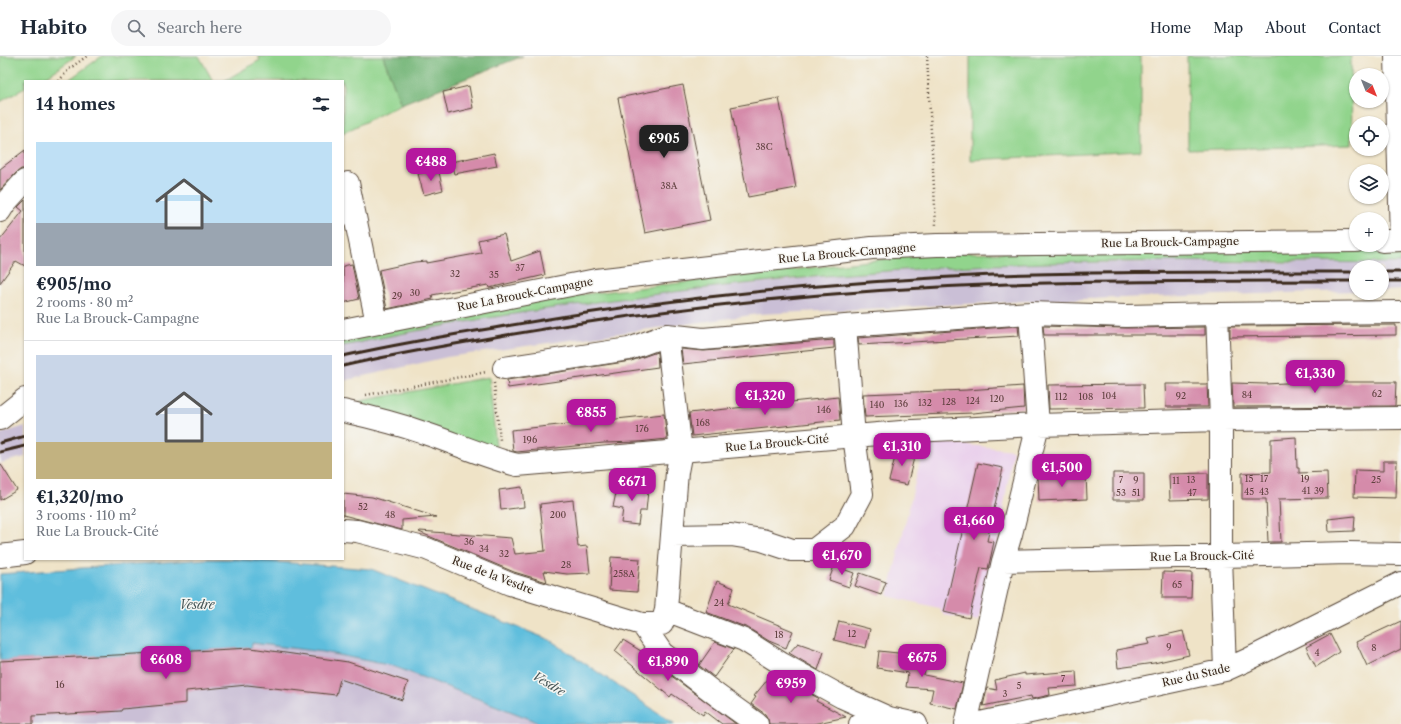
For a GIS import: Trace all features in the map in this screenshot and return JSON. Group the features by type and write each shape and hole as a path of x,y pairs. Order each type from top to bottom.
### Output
{"street":[{"path":"1389,241 1401,240 1396,56"},
{"path":"0,211 24,181"},
{"path":"348,183 377,323"},
{"name":"Rue La Brouck-Campagne","path":"344,330 596,280 864,249 937,244 1349,241"},
{"path":"499,369 629,349 667,335 703,339 845,326 1030,313 1126,316 1401,312"},
{"path":"966,724 1003,561 1038,425 1030,313"},
{"path":"1218,314 1222,420 1221,556 1225,670"},
{"path":"672,536 731,535 762,540 792,550 814,550 845,526 862,494 854,436 845,326"},
{"name":"Rue de la Vesdre","path":"344,530 357,531 427,549 510,584 642,624 662,624 666,610 677,472 681,451 667,335"},
{"path":"0,419 24,400"},
{"path":"344,412 369,417 425,433 507,462"},
{"name":"Rue La Brouck-Cité","path":"507,462 681,451 913,431 1038,425 1222,420 1401,418"},
{"path":"0,556 24,553"},
{"name":"Rue La Brouck-Cité","path":"1003,561 1167,556 1349,553 1401,554"},
{"name":"Rue du Stade","path":"975,724 1225,670 1401,583"},
{"path":"666,610 744,640 782,664 842,697 889,718 916,724"},
{"path":"642,624 662,653 757,724"},
{"path":"860,724 889,718"}],"path":[{"path":"60,80 69,69 87,56"},
{"path":"927,56 937,244"},
{"path":"364,396 499,369 501,449 507,462"}],"shaded area":[{"path":"1049,263 1349,263 1349,291 1048,300 759,314 447,357 344,381 344,346 385,337 545,308 688,290 837,275 947,267"},
{"path":"1389,263 1401,263 1401,290 1389,291"},
{"path":"24,426 24,457 0,463 0,434"},
{"path":"925,440 1013,450 996,555 978,621 944,615 939,608 888,596"},
{"path":"252,643 323,652 393,666 533,720 539,724 0,724 118,655 250,648"}],"green space":[{"path":"0,56 76,56 40,80 24,80 24,89 0,102"},
{"path":"102,56 199,56 212,80 68,80"},
{"path":"258,56 383,56 401,104 344,132 344,80 226,80 260,60"},
{"path":"383,56 523,56 401,104"},
{"path":"970,56 1141,56 1141,151 970,160"},
{"path":"1187,56 1351,56 1351,68 1349,68 1349,108 1352,108 1352,116 1349,116 1349,145 1188,150"},
{"path":"1389,248 1401,248 1401,263 1389,263 1389,260 1349,260 1349,263 1092,262 942,267 837,275 680,291 520,313 414,331 344,346 344,340 543,299 936,253 1349,249 1349,252 1389,252"},
{"path":"489,377 497,456 358,409 360,401"}],"water":[{"name":"Vesdre","path":"193,560 250,560 371,569 550,640 675,724 539,724 533,720 393,666 323,652 252,643 251,648 0,661 0,574"}],"building":[{"path":"683,85 710,220 645,233 618,98"},
{"path":"469,86 473,108 448,114 443,92"},
{"path":"779,98 796,188 748,197 731,107"},
{"path":"24,151 24,169 21,169 16,173 0,190 0,169"},
{"path":"494,153 497,166 454,174 451,162"},
{"path":"438,168 443,190 424,195 418,174"},
{"path":"24,201 24,265 16,261 0,283 0,240 23,211 18,207"},
{"path":"504,234 511,261 540,251 545,275 489,288 488,285 432,295 433,299 387,309 379,270 415,262 426,261 426,263 481,253 478,240"},
{"path":"352,264 359,299 344,303 344,266"},
{"path":"1396,325 1396,335 1230,337 1230,326"},
{"path":"1018,326 1019,336 859,345 858,338"},
{"path":"1043,326 1126,328 1205,327 1205,335 1044,335"},
{"path":"834,340 834,348 683,364 681,349 704,351"},
{"path":"657,352 658,367 508,388 507,380 631,361"},
{"path":"1306,382 1396,382 1395,406 1233,407 1232,383 1265,384"},
{"path":"1143,384 1144,408 1049,409 1048,385"},
{"path":"1165,384 1207,384 1208,407 1166,407"},
{"path":"1023,386 1024,408 973,413 865,417 863,394"},
{"path":"838,397 840,420 692,436 689,413"},
{"path":"664,414 667,439 604,443 517,452 513,451 511,430"},
{"path":"1296,437 1297,468 1299,468 1299,473 1327,472 1328,498 1279,499 1281,542 1268,542 1266,499 1242,499 1242,473 1271,472 1271,439"},
{"path":"897,449 915,454 907,485 889,481"},
{"path":"1383,461 1397,461 1396,498 1354,497 1355,470 1383,471"},
{"path":"0,463 17,490 0,500"},
{"path":"978,463 1003,468 987,541 994,542 988,569 981,568 969,618 944,612"},
{"path":"1113,473 1144,473 1144,500 1113,500"},
{"path":"1208,473 1208,499 1170,500 1169,474"},
{"path":"1086,474 1087,499 1039,501 1038,476"},
{"path":"632,480 649,481 646,511 640,511 638,525 621,523 623,509 613,507 617,488 631,491"},
{"path":"522,487 524,507 501,510 499,490"},
{"path":"344,494 372,497 436,517 402,520 402,530 344,515"},
{"path":"573,500 578,547 587,546 590,573 567,574 544,571 547,582 514,572 419,532 511,538 515,554 545,551 540,504"},
{"path":"1355,516 1354,531 1329,532 1328,519"},
{"path":"611,557 640,559 637,592 609,590"},
{"path":"834,566 854,573 849,587 829,580"},
{"path":"1163,572 1192,573 1191,598 1162,598"},
{"path":"860,573 886,582 881,595 855,586"},
{"path":"717,581 734,588 728,604 793,631 786,648 769,641 748,628 706,612"},
{"path":"839,621 870,629 866,648 834,640"},
{"path":"1401,621 1401,649 1367,666 1356,642"},
{"path":"1183,631 1189,655 1154,663 1118,668 1116,650 1150,644 1148,639"},
{"path":"1330,634 1339,652 1316,667 1306,647"},
{"path":"623,640 649,656 654,663 736,724 722,724 705,711 703,715 672,694 670,697 615,651"},
{"path":"715,642 734,649 714,677 676,648 699,665"},
{"path":"798,643 824,652 818,670 789,653"},
{"path":"251,648 348,662 408,682 402,700 340,679 336,695 247,685 186,691 186,703 122,709 121,711 33,716 33,724 0,724 0,661"},
{"path":"879,651 926,656 924,675 963,683 957,709 930,703 933,689 906,687 908,673 877,668"},
{"path":"1076,671 1077,686 1049,688 1050,695 1032,699 1031,696 983,706 987,688 997,690 995,680 1025,673 1025,675"},
{"path":"773,673 818,698 816,701 846,717 813,724 769,724 765,714 751,704 756,697 754,696"}],"railway":[{"path":"344,356 418,341 618,308 805,287 993,275 1174,272 1349,272"},
{"path":"1389,272 1401,272"},
{"path":"344,366 449,345 614,318 745,302 810,296 1008,284 1349,281"},
{"path":"1389,281 1401,281"},
{"path":"0,443 24,436"},
{"path":"0,452 24,446"}]}
